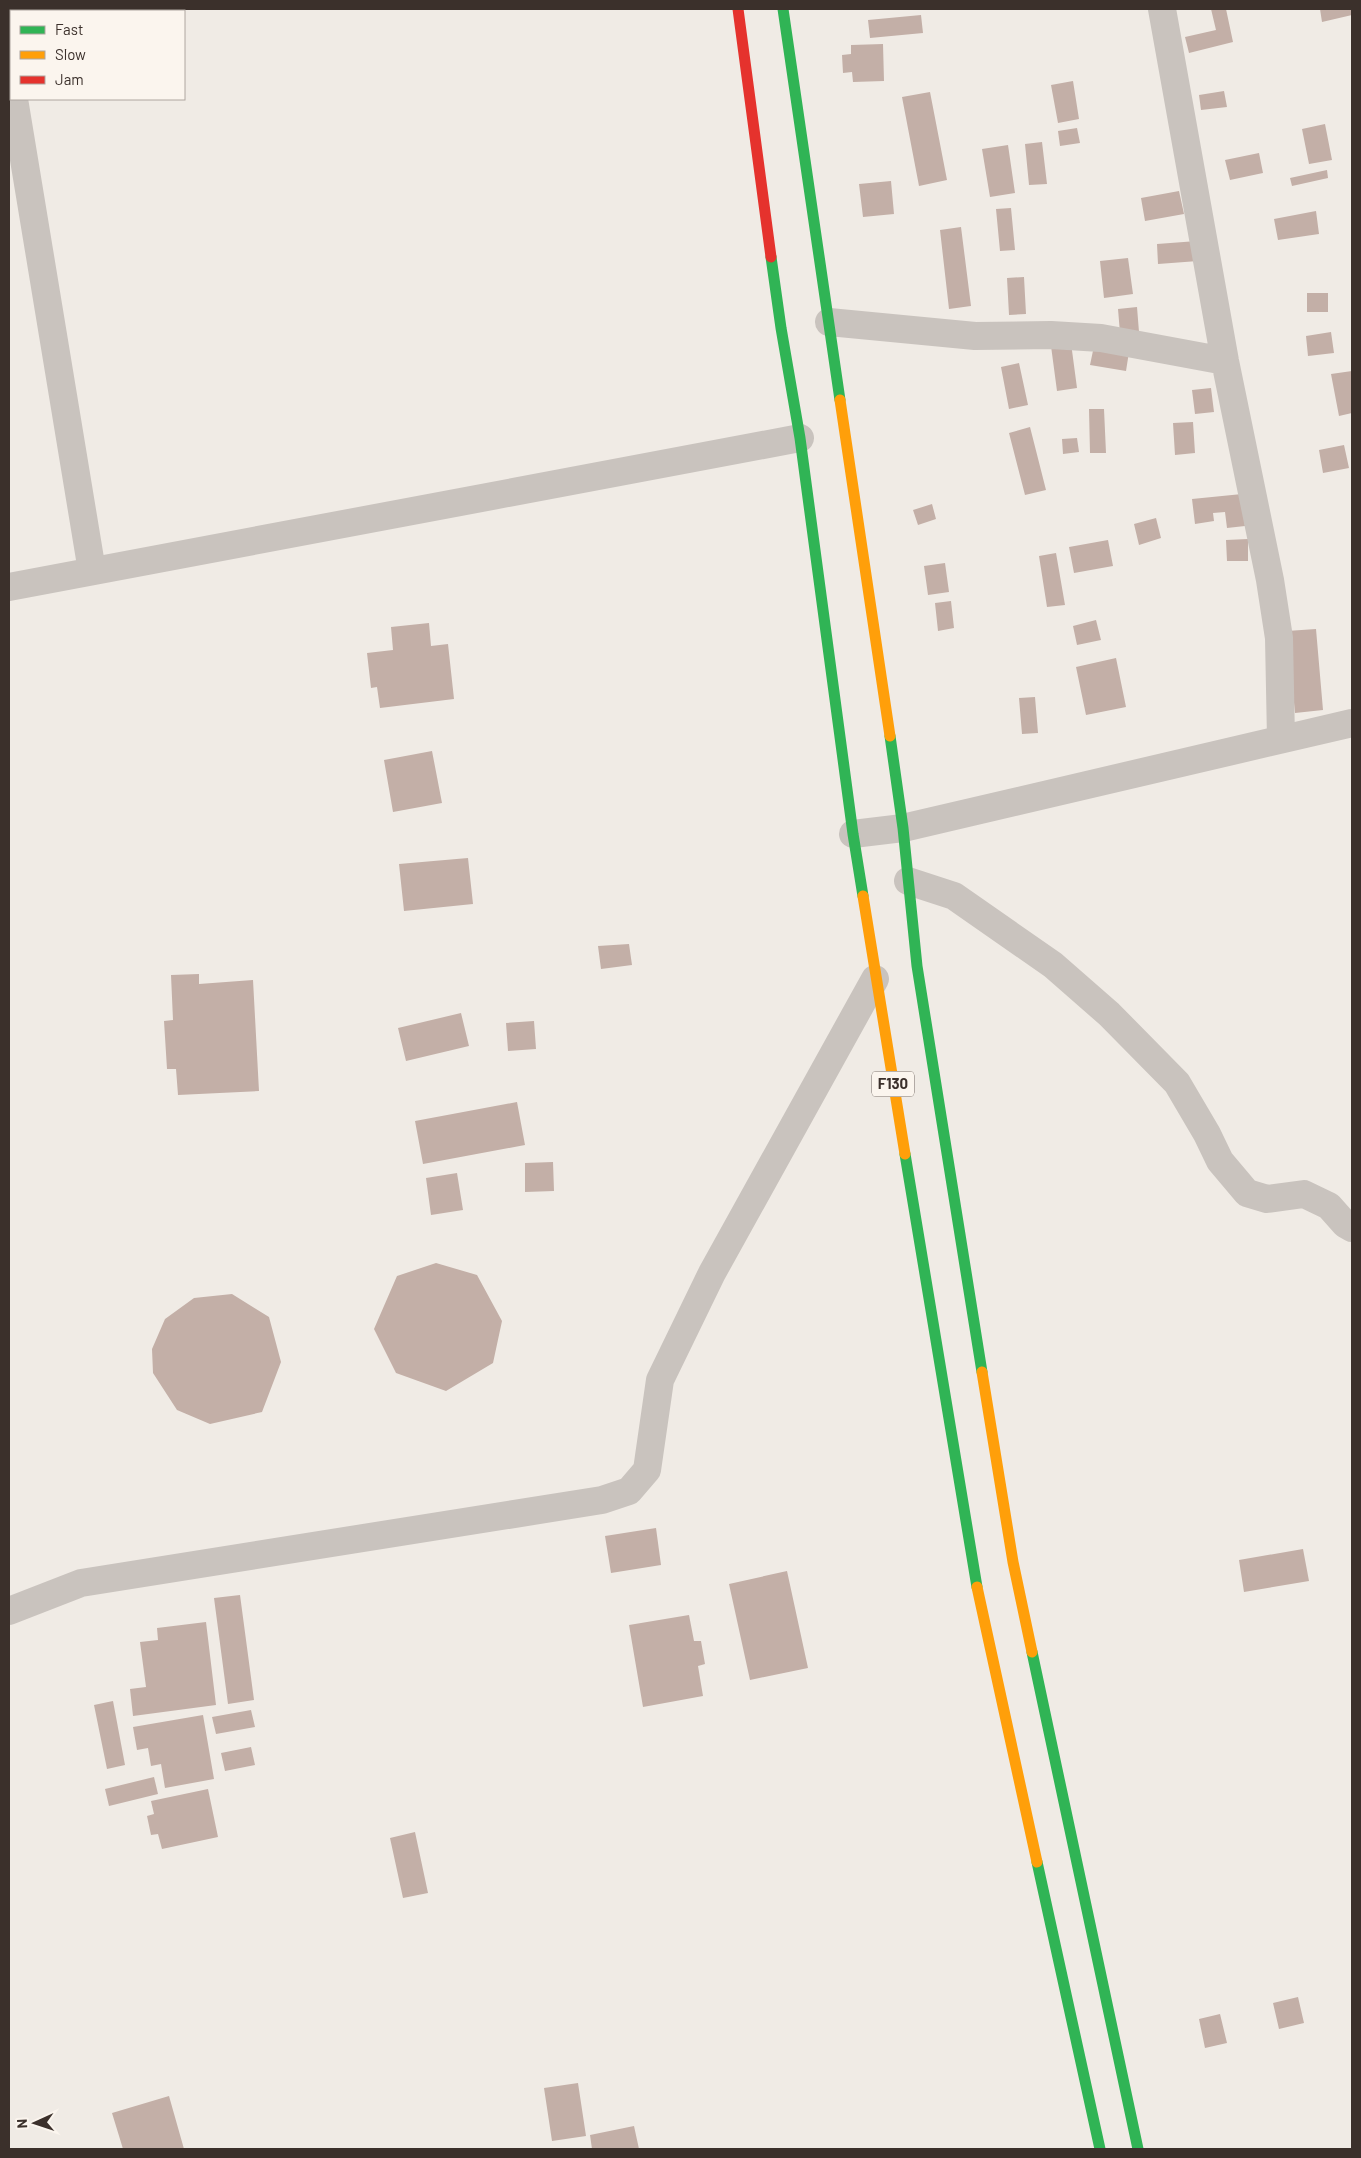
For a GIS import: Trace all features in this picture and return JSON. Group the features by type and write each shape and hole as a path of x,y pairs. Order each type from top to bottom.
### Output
{"main road":[{"name":"F130","path":"738,9 781,328 800,438 852,834 974,1572 1100,2149"},
{"name":"F130","path":"784,9 903,828 917,966 1013,1562 1138,2149"}],"street":[{"path":"1162,9 1225,361 1270,580 1279,638 1281,739"},
{"path":"14,100 92,571"},
{"path":"829,322 974,336 1051,335 1101,338 1225,361"},
{"path":"9,587 800,438"},
{"path":"852,834 903,828 1352,722"},
{"path":"908,881 954,896 1053,965 1109,1014 1177,1083 1208,1134 1220,1161 1247,1194 1267,1199 1304,1194 1329,1206 1345,1224 1352,1228"},
{"path":"9,1611 81,1582 602,1500 628,1492 647,1470 660,1380 712,1273 875,979"}],"building":[{"path":"1211,9 1226,9 1233,42 1189,53 1185,37 1216,30"},
{"path":"1320,9 1352,9 1352,15 1322,22"},
{"path":"921,15 923,33 870,38 868,20"},
{"path":"883,44 884,81 853,82 852,72 843,73 842,55 851,54 851,45"},
{"path":"1073,81 1079,119 1058,123 1051,85"},
{"path":"1224,91 1227,107 1201,110 1199,95"},
{"path":"930,92 947,180 919,186 902,97"},
{"path":"1325,124 1332,160 1309,164 1302,129"},
{"path":"1077,128 1080,143 1060,146 1058,131"},
{"path":"1042,142 1047,184 1029,185 1025,144"},
{"path":"1008,145 1015,193 990,197 982,149"},
{"path":"1259,153 1263,173 1230,180 1225,160"},
{"path":"1327,170 1328,178 1292,186 1290,178"},
{"path":"891,181 894,214 863,217 859,184"},
{"path":"1179,191 1184,214 1145,221 1141,198"},
{"path":"1011,208 1015,250 1000,251 996,209"},
{"path":"1316,211 1319,234 1278,240 1274,219"},
{"path":"961,227 971,306 949,309 940,230"},
{"path":"1197,241 1198,261 1158,264 1157,244"},
{"path":"1128,258 1133,294 1104,298 1100,261"},
{"path":"1024,277 1026,314 1009,315 1007,278"},
{"path":"1307,293 1328,293 1328,312 1307,312"},
{"path":"1137,307 1139,332 1120,333 1118,309"},
{"path":"1331,332 1334,353 1308,356 1306,336"},
{"path":"1071,343 1077,388 1057,391 1051,346"},
{"path":"1094,346 1129,352 1126,371 1090,365"},
{"path":"1019,363 1028,405 1009,409 1001,367"},
{"path":"1352,371 1352,413 1339,416 1331,374"},
{"path":"1211,388 1214,412 1195,414 1192,390"},
{"path":"1089,409 1104,409 1106,453 1090,453"},
{"path":"1193,422 1195,453 1175,455 1173,423"},
{"path":"1030,427 1046,490 1025,495 1009,433"},
{"path":"1077,438 1079,452 1063,454 1062,439"},
{"path":"1344,445 1349,468 1323,473 1319,450"},
{"path":"1242,494 1245,526 1227,528 1225,512 1213,513 1214,521 1195,524 1192,499"},
{"path":"932,504 936,519 918,525 913,510"},
{"path":"1156,518 1161,538 1139,545 1134,524"},
{"path":"1248,539 1248,561 1227,561 1226,540"},
{"path":"1108,540 1113,566 1074,573 1069,547"},
{"path":"1056,553 1065,605 1047,607 1039,556"},
{"path":"945,563 949,592 928,595 924,566"},
{"path":"951,601 954,628 938,631 935,603"},
{"path":"1096,620 1101,640 1077,645 1073,626"},
{"path":"429,623 431,646 448,644 454,699 380,708 377,687 371,688 367,653 393,650 391,627"},
{"path":"1316,629 1323,710 1295,713 1287,631"},
{"path":"1116,658 1126,707 1086,715 1076,667"},
{"path":"1035,697 1038,733 1022,734 1019,698"},
{"path":"432,751 442,803 393,812 384,760"},
{"path":"468,858 473,904 404,911 399,864"},
{"path":"629,944 632,965 601,969 598,946"},
{"path":"199,974 199,984 253,980 259,1091 178,1095 176,1069 167,1069 164,1021 173,1020 171,975"},
{"path":"461,1013 469,1046 406,1061 398,1028"},
{"path":"534,1021 536,1049 508,1051 506,1023"},
{"path":"517,1102 525,1145 423,1164 415,1121"},
{"path":"553,1162 554,1191 525,1192 525,1163"},
{"path":"457,1173 463,1210 431,1215 426,1178"},
{"path":"436,1263 477,1275 502,1321 493,1363 446,1391 396,1373 374,1329 397,1276"},
{"path":"232,1294 269,1317 281,1362 262,1412 210,1424 177,1410 153,1373 152,1349 165,1319 194,1298"},
{"path":"656,1528 661,1565 611,1573 605,1536"},
{"path":"1303,1549 1309,1581 1244,1592 1239,1560"},
{"path":"787,1571 808,1668 750,1680 729,1584"},
{"path":"240,1595 254,1700 228,1704 214,1598"},
{"path":"689,1615 694,1641 701,1641 705,1664 698,1666 703,1696 643,1707 629,1625"},
{"path":"206,1622 216,1705 133,1716 130,1689 146,1687 140,1642 158,1640 157,1628"},
{"path":"113,1701 125,1765 107,1769 94,1705"},
{"path":"251,1710 255,1727 216,1734 212,1717"},
{"path":"203,1715 214,1779 165,1788 161,1764 151,1766 148,1748 137,1750 133,1727"},
{"path":"251,1747 255,1765 225,1771 221,1753"},
{"path":"154,1777 158,1794 109,1806 105,1789"},
{"path":"208,1789 218,1837 162,1849 158,1834 151,1835 147,1816 154,1814 151,1801"},
{"path":"415,1832 428,1893 403,1898 390,1838"},
{"path":"1298,1997 1304,2023 1279,2029 1273,2003"},
{"path":"1220,2014 1227,2043 1205,2048 1199,2019"},
{"path":"578,2083 586,2136 552,2141 544,2088"},
{"path":"169,2096 184,2149 123,2149 112,2113"},
{"path":"634,2126 639,2149 592,2149 590,2135"}],"traffic: fast":[{"path":"783,9 840,400"},
{"path":"771,257 800,438 863,896"},
{"path":"890,736 903,828 917,966 982,1372"},
{"path":"905,1154 977,1587"},
{"path":"1032,1652 1138,2149"},
{"path":"1037,1862 1100,2149"}],"traffic: slow":[{"path":"840,400 890,736"},
{"path":"863,896 905,1154"},
{"path":"982,1372 1013,1562 1032,1652"},
{"path":"977,1587 1037,1862"}],"traffic: jam":[{"path":"738,9 771,257"}]}
